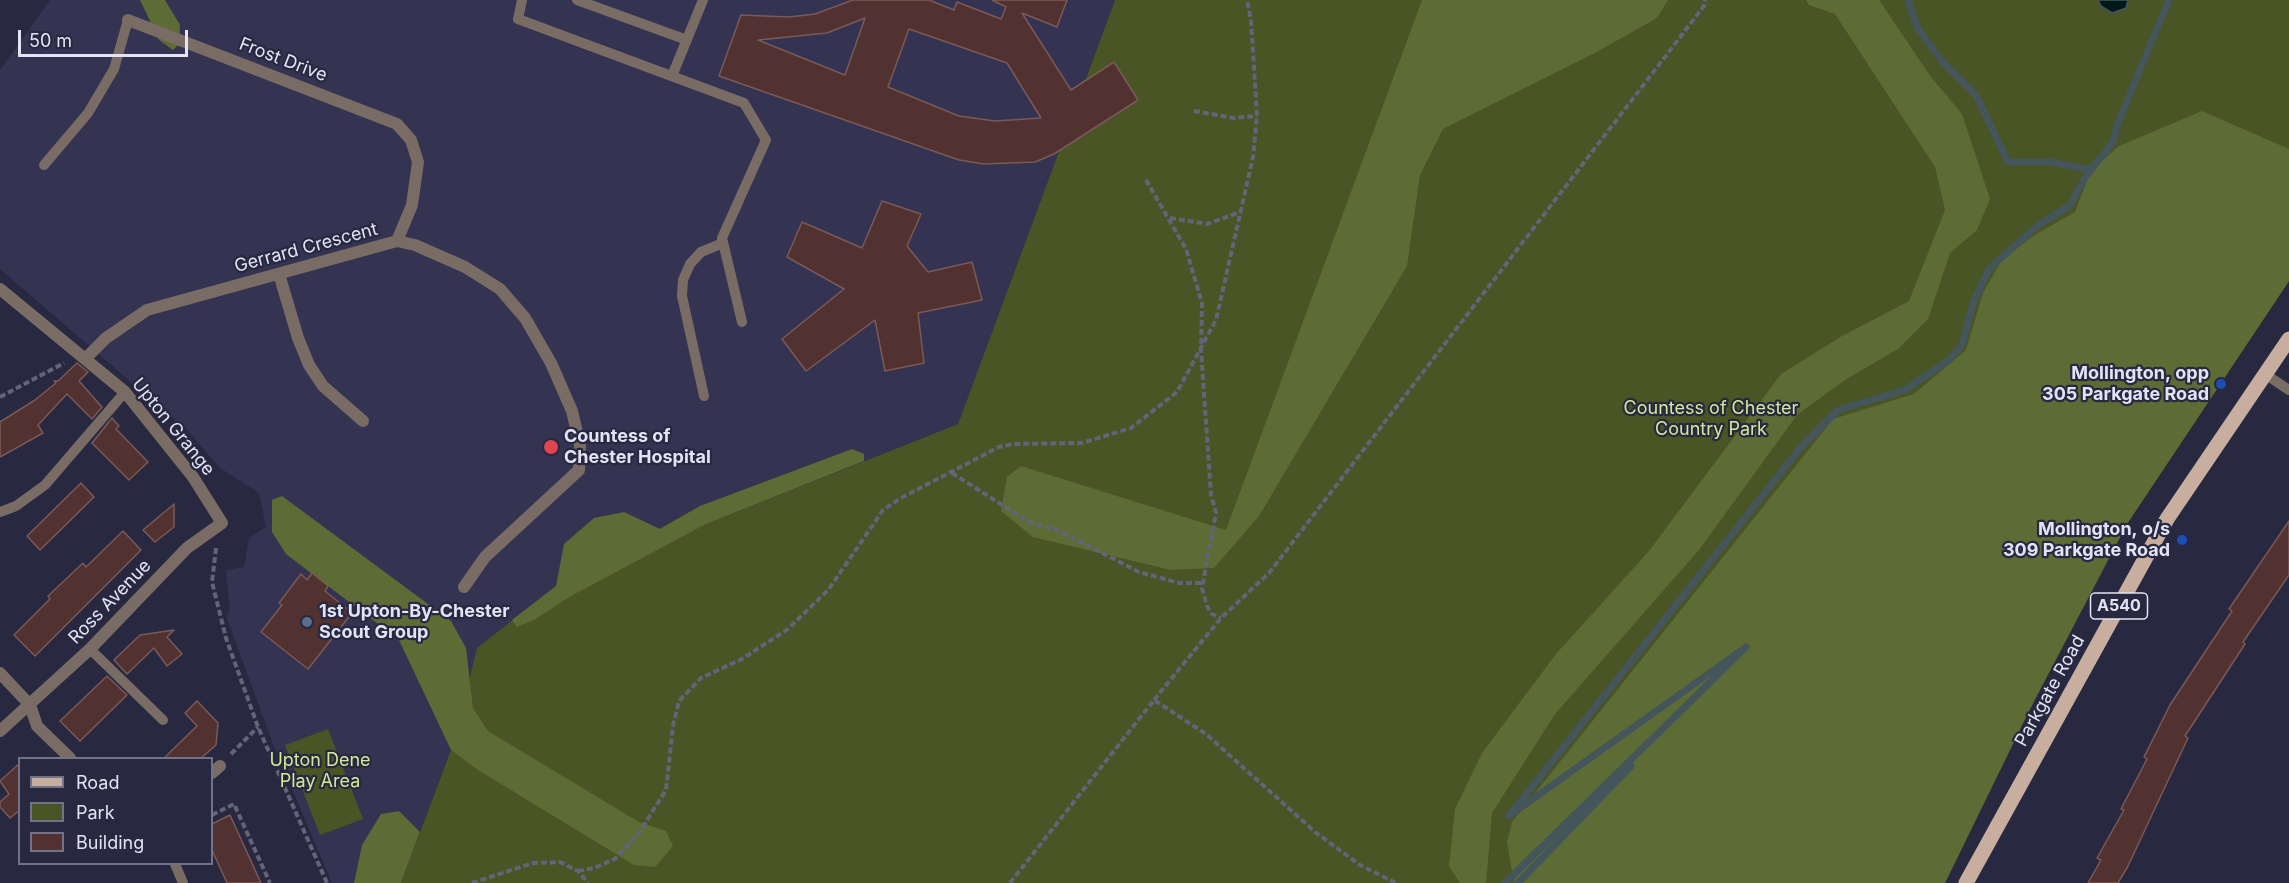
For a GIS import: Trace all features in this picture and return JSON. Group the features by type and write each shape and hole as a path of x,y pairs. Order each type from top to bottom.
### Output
{"main road":[{"name":"Parkgate Road","path":"1966,883 2167,519 2289,339"}],"street":[{"name":"Frost Drive","path":"128,20 397,124 411,140 418,162 412,205 397,242"},
{"name":"Gerrard Crescent","path":"83,356 147,310 397,242 415,245 465,267 500,288 525,318 551,363 572,411 580,446 579,470 485,557 464,587"},
{"path":"279,274 298,338 309,364 322,386 363,421"},
{"name":"Upton Grange","path":"0,289 125,392 193,477 222,523 218,527"},
{"name":"Ross Avenue","path":"0,731 90,649 187,548 218,527"},
{"path":"0,673 30,705 37,726 68,757"}],"lane":[{"path":"522,0 518,19 744,103 766,140 722,238 742,322"},
{"path":"577,0 687,40"},
{"path":"672,76 703,0"},
{"name":"Frost Drive","path":"44,165 88,113 114,69 128,20"},
{"path":"704,396 682,296 683,280 690,264 701,252 723,243"},
{"path":"2265,374 2289,390"},
{"path":"0,512 16,507 45,485 125,392"},
{"path":"90,649 163,720"},
{"path":"175,865 183,883"}],"path":[{"path":"578,871 594,868 615,859 639,833 666,790 673,726 679,701 702,678 742,659 788,629 829,589 883,510 901,498 999,447 1013,444 1082,443 1131,428 1178,392 1216,320 1253,158 1257,117 1252,30 1247,0"},
{"path":"1010,883 1221,618 1269,573 1704,6 1706,0"},
{"path":"1194,111 1234,118 1257,117"},
{"path":"1146,180 1186,249 1202,303 1201,350 1211,495 1215,513 1203,583 1203,599 1212,614 1221,618"},
{"path":"1170,218 1207,224 1240,212"},
{"path":"0,397 83,356"},
{"path":"952,473 1029,522 1060,531 1139,572 1179,583 1203,583"},
{"path":"218,527 212,582 226,638 258,727 327,883"},
{"path":"1154,700 1206,734 1315,832 1360,865 1396,883"},
{"path":"216,770 258,727"},
{"path":"213,814 234,804 270,883"},
{"path":"472,883 533,863 560,862 578,871 588,883"}],"shaded area":[{"name":"Countess of Chester Hospital","path":"50,0 1115,0 958,424 704,525 700,506 556,586 455,739 420,832 399,812 362,845 354,883 332,883 273,744 226,616 230,611 226,570 244,567 249,538 266,527 259,493 220,468 189,432 0,269 0,70"},
{"path":"2098,0 2128,0 2126,8 2112,13 2101,6"}],"green space":[{"path":"140,0 165,0 180,25 179,44 173,50 159,40"},
{"name":"Countess of Chester Country Park","path":"1115,0 2289,0 2289,281 2127,524 2030,709 1945,883 401,883 455,739 477,648 556,586 700,506 704,525 958,424"},
{"path":"1422,0 1668,0 1657,18 1595,53 1443,129 1420,175 1407,266 1259,516 1214,568 1171,570 1033,537 1001,511 1007,477 1021,466 1226,530"},
{"path":"1806,0 1879,0 1931,77 1962,114 1990,199 1977,230 1950,253 1928,319 1898,349 1845,380 1797,415 1699,550 1555,714 1492,813 1486,883 1460,883 1449,866 1455,809 1482,753 1556,654 1649,551 1781,374 1842,336 1909,301 1945,210 1935,167 1835,14 1809,5"},
{"path":"2202,111 2289,149 2289,281 2127,524 2030,709 1945,883 1514,883 1507,842 1512,822 1833,419 1914,394 1966,350 1983,293 2001,261 2033,236 2075,212 2091,170 2119,146"},
{"path":"852,449 864,454 864,461 704,525 571,596 534,620 517,627 512,620 556,586 564,544 594,518 624,512 660,529 700,506"},
{"path":"282,496 451,621 466,648 473,708 488,731 639,822 666,831 673,846 655,867 634,865 478,770 451,750 399,640 286,554 272,532 272,500"},
{"name":"Upton Dene Play Area","path":"328,729 363,819 320,835 285,745"},
{"path":"399,811 420,832 401,883 354,883 362,845 381,814"}],"building":[{"path":"853,0 929,0 954,10 957,2 1001,19 1006,7 992,0 1067,0 1057,27 1022,13 1071,90 1114,62 1138,100 1054,154 1035,162 984,164 959,160 719,76 741,15 789,17 815,14","holes":["865,18 845,75 758,40 827,33","909,29 1007,63 1041,118 995,121 959,116 888,87"]},
{"path":"882,201 921,214 907,246 928,272 972,262 982,300 918,313 924,363 885,371 875,320 806,371 782,339 844,289 787,257 802,222 862,248"},
{"path":"77,363 88,372 79,381 102,407 92,419 67,394 38,425 43,433 0,457 0,422 35,400"},
{"path":"112,418 119,426 116,429 148,462 129,480 92,443"},
{"path":"81,483 94,497 40,550 27,536"},
{"path":"174,504 174,527 155,542 143,530"},
{"path":"2289,521 2289,575 2243,642 2245,644 2185,736 2188,738 2128,866 2118,883 2088,883 2101,860 2097,858 2124,810 2121,809 2147,759 2144,757 2170,705 2232,611 2229,609"},
{"path":"123,531 141,550 35,656 14,635 50,599 48,596 83,563 86,567"},
{"name":"1st Upton-By-Chester Scout Group","path":"312,573 328,586 325,591 352,613 308,669 261,632 282,605 279,603 301,574 307,580"},
{"path":"174,630 167,637 182,654 167,666 154,648 127,674 114,660 140,635"},
{"path":"107,676 127,695 80,741 60,721"},
{"path":"197,701 218,723 216,745 202,757 165,757 197,726 185,713"},
{"path":"18,765 18,812 10,818 0,807 0,802 9,794 0,781"},
{"path":"230,815 261,883 227,883 213,852 213,824"}],"waterway":[{"path":"1908,0 1918,29 1941,60 1976,95 2008,162 2051,162 2091,170"},
{"path":"1505,883 1746,647 1509,816 1801,447 1838,410 1905,390 1949,360 1962,345 1973,303 1989,269 2036,227 2070,205 2086,176 2113,142 2117,125 2169,0"},
{"path":"1518,883 1631,766"}],"place":[{"name":"Mollington, opp 305 Parkgate Road","path":"2221,384"},
{"name":"Countess of Chester Hospital","path":"551,447"},
{"name":"Mollington, o/s 309 Parkgate Road","path":"2182,540"},
{"name":"1st Upton-By-Chester Scout Group","path":"307,622"}]}
